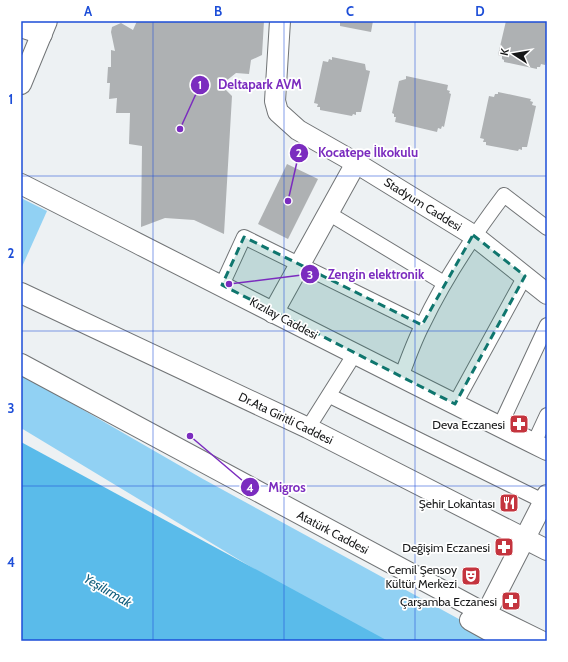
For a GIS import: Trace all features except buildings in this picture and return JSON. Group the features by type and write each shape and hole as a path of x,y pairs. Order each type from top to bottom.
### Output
{"street":[{"name":"Stadyum Caddesi","path":"280,21 275,101 278,112 298,130 356,163 473,235 547,294"},
{"path":"21,27 36,39 21,84"},
{"path":"273,313 356,163"},
{"name":"Kızılay Caddesi","path":"21,184 354,355 540,447"},
{"path":"401,377 422,325 444,283 473,235 504,195 547,228"},
{"path":"328,213 444,283"},
{"path":"222,286 244,237 422,325"},
{"path":"455,404 525,276"},
{"name":"Dr.Ata Giritli Caddesi","path":"21,293 308,428 547,550"},
{"path":"500,426 547,325"},
{"path":"308,428 330,396 354,355"},
{"name":"Atatürk Caddesi","path":"21,364 481,627 541,641"},
{"name":"Atatürk Caddesi","path":"21,378 508,641"},
{"path":"330,396 545,498 481,627"},
{"path":"540,447 547,415"}],"highlighted area":[{"path":"473,235 525,276 455,404 222,285 244,237 422,325"}],"shaded area":[{"path":"21,198 47,211 21,269"},
{"path":"21,374 203,479 499,641 387,641 314,605 21,428"}],"water":[{"name":"Yeşilırmak","path":"21,442 388,641 21,641"}],"place":[{"name":"Deltapark AVM","path":"180,129"},
{"name":"Kocatepe İlkokulu","path":"288,201"},
{"name":"Zengin elektronik","path":"229,284"},
{"name":"Deva Eczanesi","path":"519,424"},
{"name":"Migros","path":"190,436"},
{"name":"Şehir Lokantası","path":"509,503"},
{"name":"Değişim Eczanesi","path":"504,547"},
{"name":"Cemil Şensoy Kültür Merkezi","path":"471,576"},
{"name":"Çarşamba Eczanesi","path":"511,601"}]}
